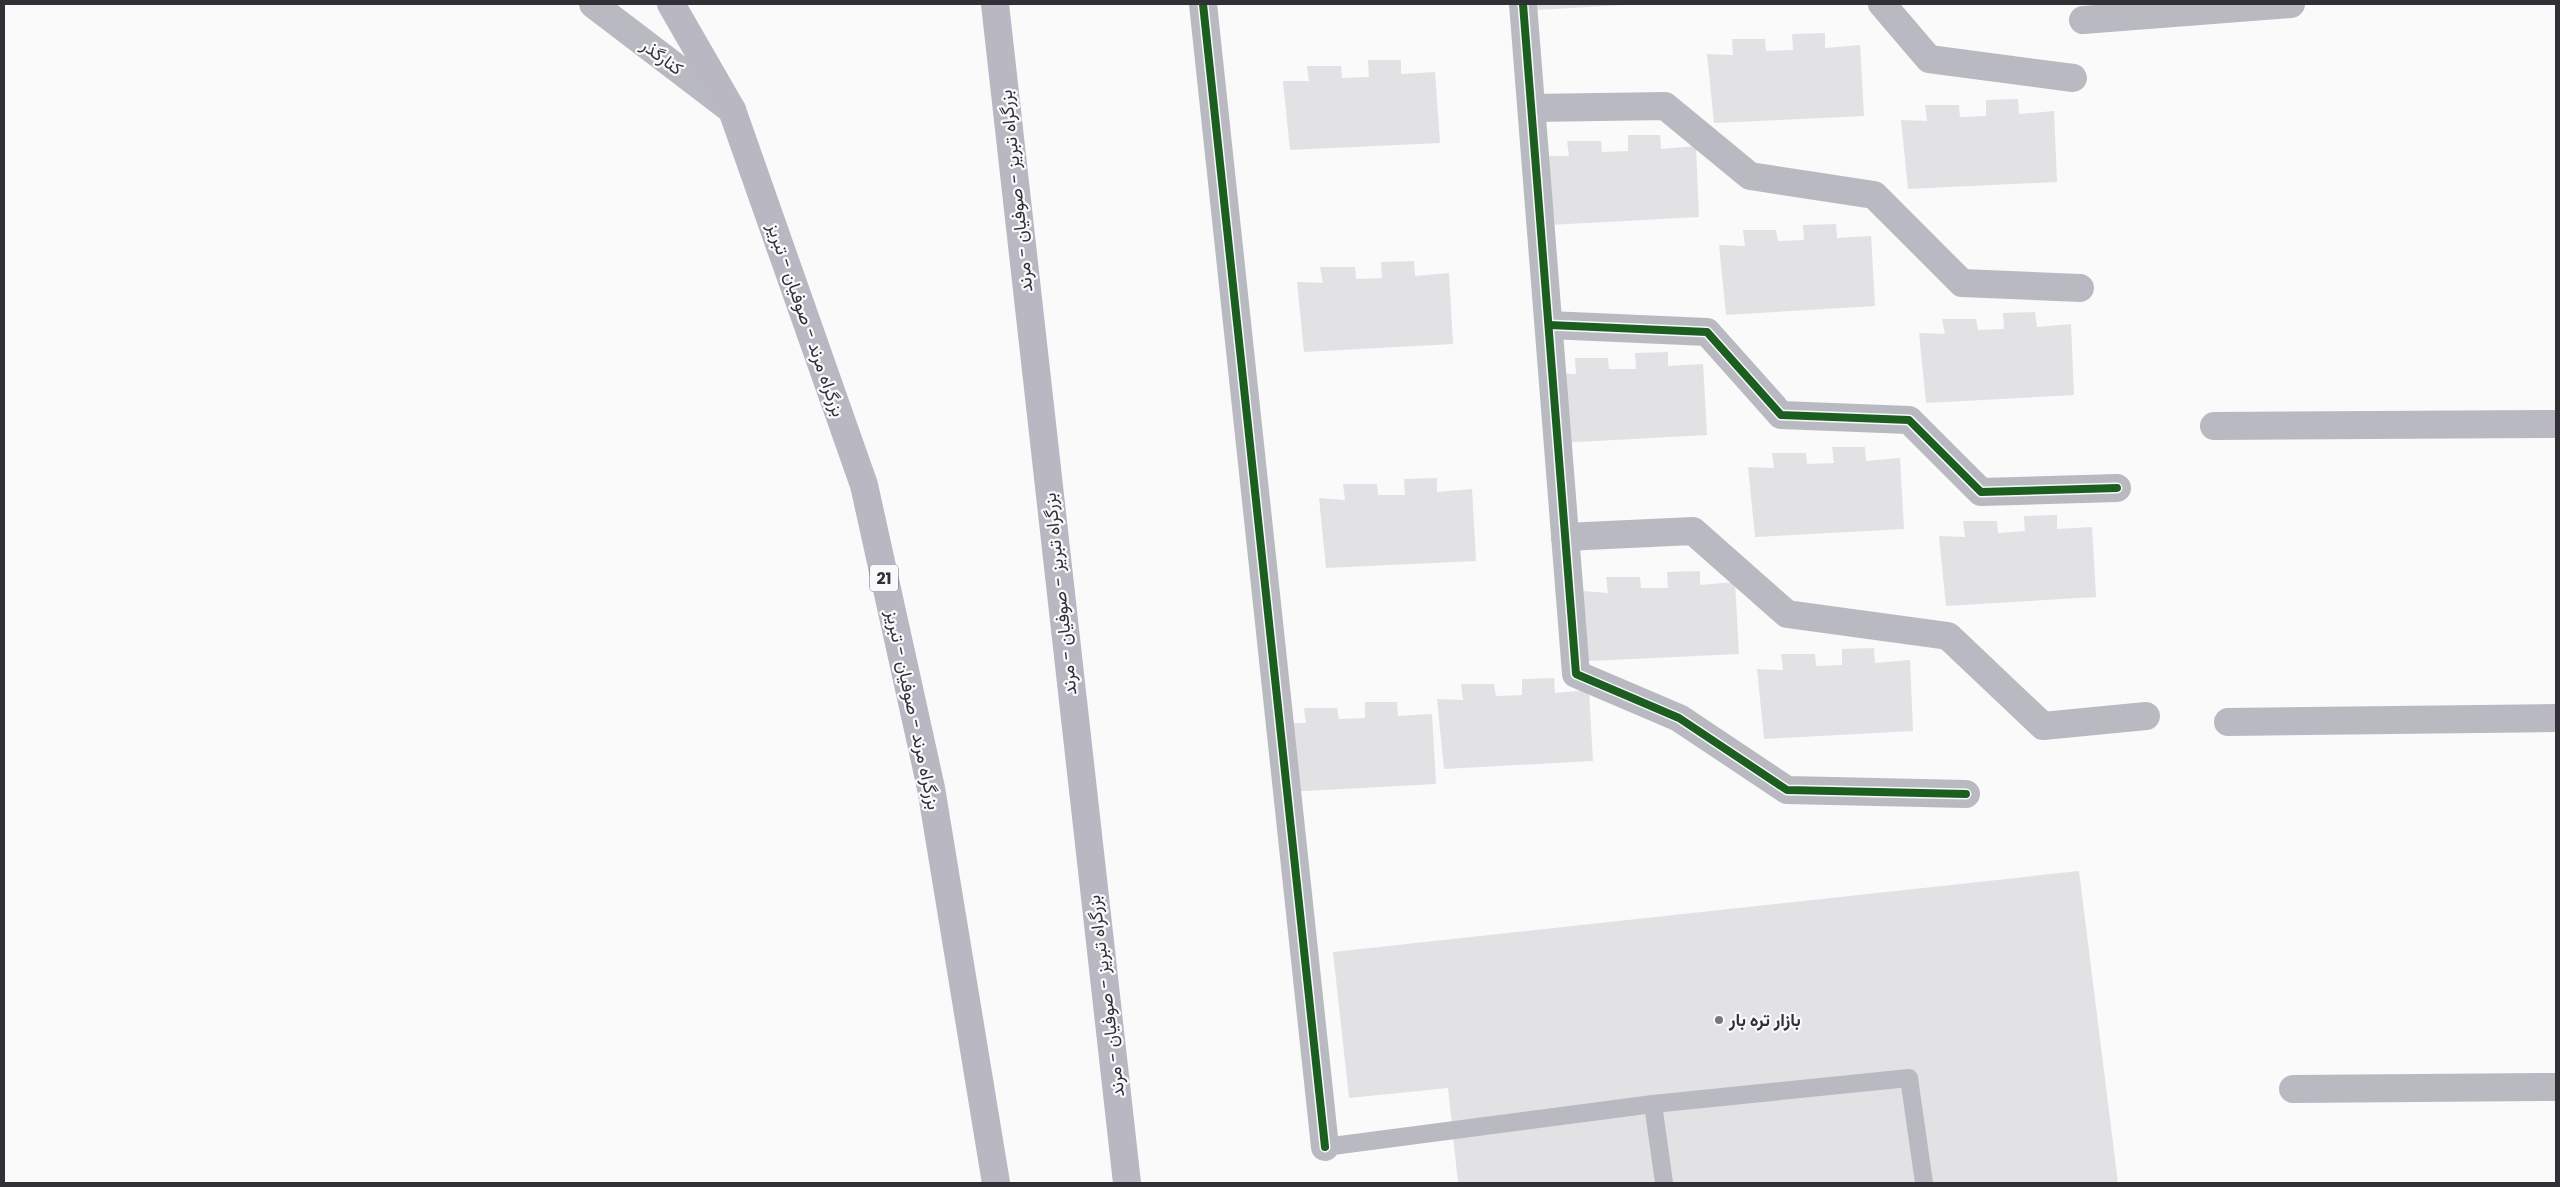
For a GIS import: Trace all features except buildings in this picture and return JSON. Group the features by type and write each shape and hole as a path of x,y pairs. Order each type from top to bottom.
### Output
{"highway":[{"name":"بزرگراه مرند - صوفیان - تبریز","path":"671,4 732,110 864,485 931,788 996,1183"},
{"name":"بزرگراه تبریز - صوفیان - مرند","path":"996,4 1127,1183"}],"street":[{"name":"کنارگذر","path":"592,4 732,110"},
{"path":"1203,4 1324,1147"},
{"path":"1523,4 1576,674 1679,718 1787,790 1966,794"},
{"path":"1882,4 1929,59 2073,78"},
{"path":"2083,20 2291,4"},
{"path":"1532,108 1665,106 1750,176 1874,195 1962,283 2080,288"},
{"path":"1549,325 1707,332 1780,415 1908,420 1981,492 2117,488"},
{"path":"2214,426 2556,424"},
{"path":"1565,537 1693,531 1787,614 1948,636 2043,726 2146,716"},
{"path":"2228,722 2556,718"},
{"path":"2293,1089 2556,1087"}],"lane":[{"path":"1324,1147 1653,1104 1909,1078 1924,1183"},
{"path":"1653,1104 1664,1183"}],"cycle path":[{"path":"1203,4 1325,1147"},
{"path":"1523,4 1576,674 1679,718 1787,790 1966,794"},
{"path":"1549,325 1707,332 1781,415 1909,420 1981,492 2117,488"}],"place":[{"name":"بازار تره بار","path":"1719,1020"}]}
